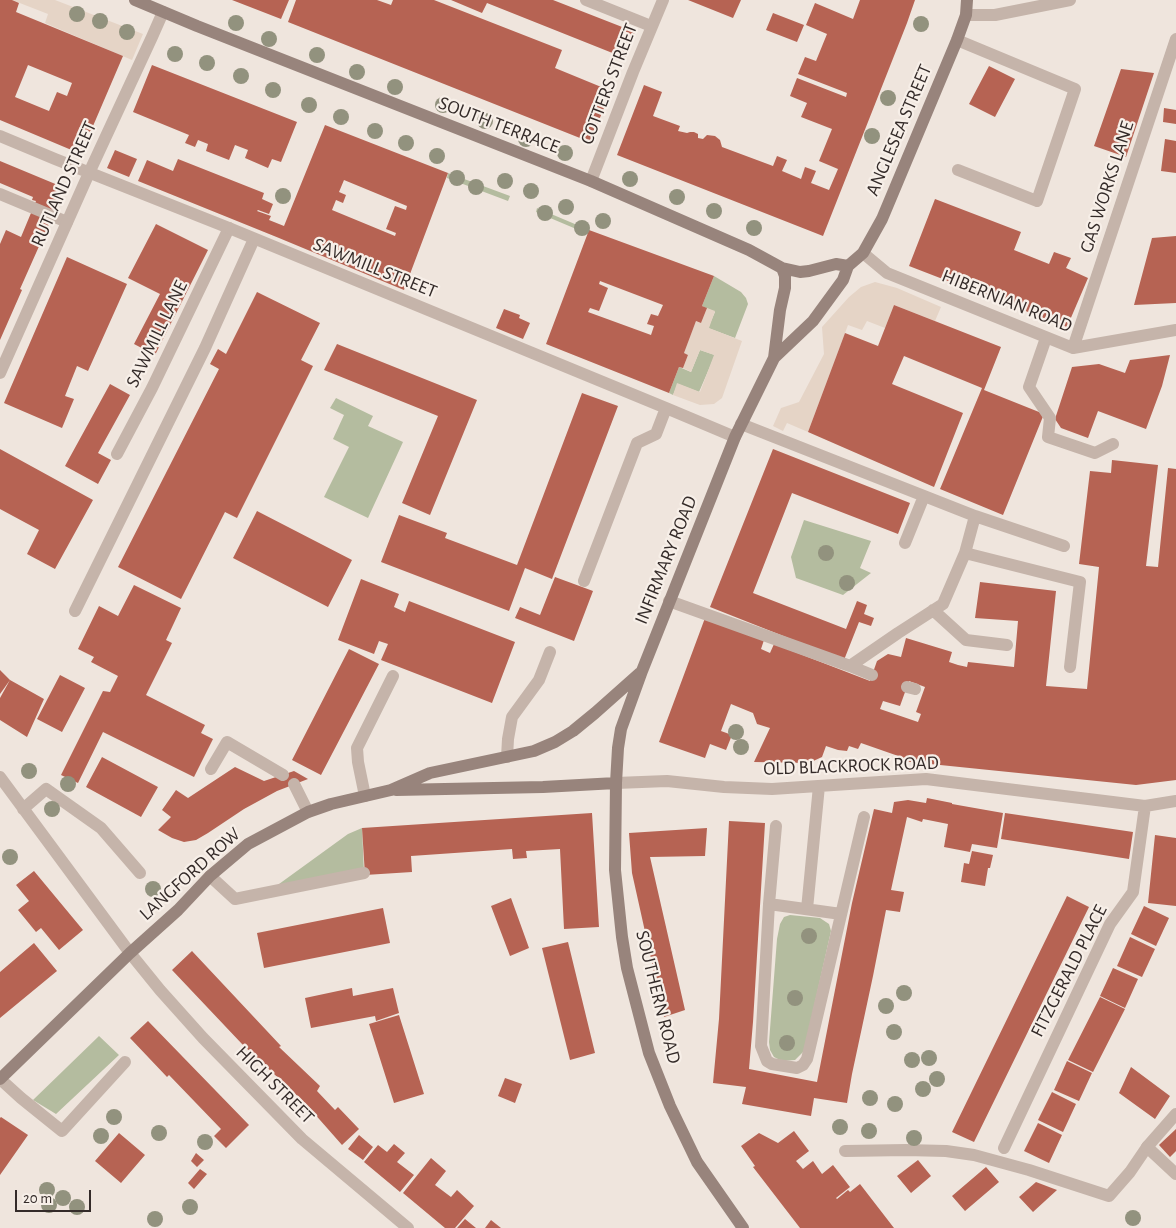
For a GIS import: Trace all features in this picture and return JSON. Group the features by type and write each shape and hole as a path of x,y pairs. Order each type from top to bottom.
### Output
{"main road":[{"name":"SOUTH TERRACE","path":"135,0 591,181 749,250 782,268 800,272 836,264 848,266"},
{"name":"ANGLESEA STREET","path":"848,266 863,253 882,219 957,40 966,15 967,0"},
{"name":"INFIRMARY ROAD","path":"774,358 813,321 844,280 848,266"},
{"name":"INFIRMARY ROAD","path":"616,783 621,729 642,671 735,437 774,358 780,310 785,288 785,276 782,268"},
{"name":"LANGFORD ROW","path":"0,1079 130,953 178,910 210,876 248,844 308,812 331,804 391,790 430,773 534,751 555,742 573,731 642,671"},
{"name":"LANGFORD ROW","path":"391,790 543,787 616,783"},
{"name":"SOUTHERN ROAD","path":"616,783 615,870 622,937 627,968 649,1053 670,1106 697,1162 743,1228"}],"street":[{"path":"586,0 651,26"},
{"name":"COTTERS STREET","path":"591,181 651,26 663,0"},
{"path":"966,15 995,15 1070,0"},
{"name":"RUTLAND STREET","path":"0,373 163,12"},
{"name":"GAS WORKS LANE","path":"1073,348 1176,39"},
{"path":"957,40 1075,89 1037,200 958,170"},
{"name":"SAWMILL STREET","path":"0,136 229,228 735,437"},
{"path":"0,194 67,222"},
{"name":"SAWMILL LANE","path":"117,454 152,388 229,228"},
{"path":"75,611 205,348 254,239"},
{"name":"HIBERNIAN ROAD","path":"863,253 887,272 1073,348 1176,330"},
{"path":"1046,338 1029,388 1050,418 1048,437 1095,454 1113,444"},
{"path":"584,581 637,443 656,434 666,408"},
{"path":"741,424 975,516 1064,546"},
{"path":"906,543 924,496"},
{"path":"850,666 898,632 943,604 965,553 975,516"},
{"path":"965,553 1080,582 1070,667"},
{"path":"669,601 872,674"},
{"path":"933,610 966,640 1007,645"},
{"path":"507,757 512,717 540,680 550,652"},
{"path":"365,796 357,748 393,676"},
{"path":"211,769 227,742 283,775"},
{"name":"HIGH STREET","path":"0,777 130,953 203,1038 302,1139 408,1228"},
{"name":"OLD BLACKROCK ROAD","path":"616,783 667,780 724,787 772,789 926,779 1146,806 1176,801"},
{"path":"294,784 308,812"},
{"path":"807,909 819,786"},
{"path":"23,809 46,789 101,828 140,873"},
{"name":"FITZGERALD PLACE","path":"1004,1148 1110,924 1133,892 1146,806"},
{"path":"776,826 761,1046 766,1061 772,1064 797,1068 803,1065 807,1059 864,817"},
{"path":"210,876 235,899 364,873"},
{"path":"770,904 842,914"},
{"path":"0,1079 62,1131 125,1062"},
{"path":"845,1151 946,1151 974,1155 1029,1170 1110,1196 1147,1147 1176,1114"},
{"path":"1147,1147 1176,1174"}],"green space":[{"path":"448,173 510,196 508,201 447,178"},
{"path":"537,208 589,230 588,234 536,212"},
{"path":"714,276 741,292 746,298 748,304 735,338 708,328 715,312 702,306"},
{"path":"700,350 715,355 699,392 678,384 673,395 669,393 679,367 691,372"},
{"path":"336,398 373,416 368,426 403,442 368,518 324,497 349,447 333,439 344,415 330,408"},
{"path":"804,520 871,541 860,568 871,573 843,595 796,578 791,557"},
{"path":"362,828 364,873 268,892 348,834"},
{"path":"790,915 820,918 829,924 831,931 804,1051 795,1060 782,1061 774,1057 770,1050 769,1042 777,939 780,924 784,917"},
{"path":"99,1036 119,1055 56,1114 33,1100"}],"shaded area":[{"path":"12,0 55,0 143,34 132,60 45,23 48,14"},
{"path":"875,282 897,288 941,307 935,321 894,305 885,328 867,321 862,330 848,325 808,432 787,423 783,431 773,426 781,408 799,402 824,354 822,327 849,297 861,287"},
{"path":"707,308 715,311 709,328 742,341 722,398 714,404 700,405 673,395 677,383 700,392 714,355 700,350 691,372 683,368 688,355 684,353 696,321 701,323"}],"building":[{"path":"0,0 12,0 19,3 16,12 123,56 81,154 0,120","holes":["28,65 72,83 67,96 57,92 49,111 15,97"]},
{"path":"232,0 289,0 281,19"},
{"path":"296,0 377,0 391,5 393,0 434,0 562,50 555,68 611,91 590,142 288,22"},
{"path":"451,0 553,0 635,32 625,58 487,3 482,13"},
{"path":"688,0 741,0 733,18"},
{"path":"860,0 915,0 823,236 617,155 644,85 662,92 653,116 680,126 678,131 694,132 698,134 698,138 703,139 707,135 715,136 720,140 722,147 773,166 777,156 787,160 782,171 801,179 805,167 816,171 811,183 829,190 838,169 819,161 832,129 801,117 807,103 790,96 797,78 846,97 847,93 798,74 805,57 816,61 827,34 806,25 815,3 853,19"},
{"path":"773,13 804,25 797,42 766,30"},
{"path":"152,65 297,122 281,162 272,159 268,168 245,158 248,150 235,145 229,160 206,151 208,144 198,140 195,147 185,143 189,135 133,112"},
{"path":"989,66 1015,79 995,117 969,104"},
{"path":"1121,69 1154,73 1126,157 1094,146"},
{"path":"1164,108 1176,110 1176,124 1163,122"},
{"path":"325,125 448,173 404,290 138,181 147,160 173,171 178,159 264,193 262,199 273,204 269,214 257,211 271,216 269,220 284,226","holes":["344,180 407,206 406,210 395,206 386,229 396,233 395,236 332,210 336,200 343,203 346,195 339,192"]},
{"path":"1165,139 1176,141 1176,173 1161,171"},
{"path":"115,150 137,159 129,177 107,168"},
{"path":"0,161 65,188 20,289 22,290 0,340 0,244 6,230 21,237 36,201 32,200 33,197 0,183"},
{"path":"935,199 1021,232 1014,250 1049,264 1054,252 1071,258 1066,268 1088,278 1067,327 909,266"},
{"path":"156,224 208,250 155,355 134,344 160,294 128,278"},
{"path":"589,230 714,276 702,306 707,308 701,323 696,321 684,353 688,355 683,368 679,367 669,393 546,344","holes":["600,281 663,305 658,316 651,314 647,324 654,326 651,335 588,312 590,308 599,311 608,288 599,284"]},
{"path":"1176,236 1176,303 1134,305 1152,238"},
{"path":"67,257 127,284 88,371 77,366 65,396 74,399 62,428 4,403"},
{"path":"257,292 320,323 301,360 313,366 237,518 225,512 181,599 118,567 219,369 210,364 218,349 226,354"},
{"path":"894,305 1001,347 984,390 1044,414 1003,515 940,489 982,388 904,356 892,384 963,413 934,487 808,432 845,333 878,346"},
{"path":"504,309 520,315 519,318 530,323 523,339 496,328"},
{"path":"337,344 477,400 430,515 402,503 438,416 324,370"},
{"path":"1170,355 1162,386 1146,429 1098,411 1088,438 1061,428 1055,419 1072,367 1099,364 1125,373 1130,360"},
{"path":"110,384 130,395 98,453 111,460 98,484 65,466"},
{"path":"582,393 618,406 552,579 525,568 509,611 381,562 399,515 447,533 445,538 517,565"},
{"path":"0,449 93,500 55,569 27,554 39,530 0,509"},
{"path":"773,449 910,503 898,534 792,493 753,593 846,629 857,601 867,605 864,614 874,618 871,626 859,622 844,660 710,607"},
{"path":"1112,460 1158,465 1146,566 1158,567 1168,468 1176,469 1176,780 1136,785 901,761 904,758 861,743 858,749 849,746 847,751 826,746 822,757 809,763 754,762 770,728 757,724 753,713 731,704 721,731 732,735 726,750 710,744 705,758 659,742 705,618 764,640 761,649 770,653 774,644 870,681 877,661 888,654 901,657 906,638 952,652 949,662 958,665 967,667 968,662 1014,667 1018,621 975,618 980,582 1056,591 1046,686 1087,689 1099,567 1079,564 1090,471 1111,473","holes":["909,681 925,687 916,712 921,714 918,722 880,709 883,701 900,706"]},
{"path":"257,511 352,560 328,607 233,558"},
{"path":"555,577 593,591 574,641 515,618 520,607 540,615"},
{"path":"361,579 399,594 394,607 405,612 409,601 515,642 492,703 381,660 388,644 379,641 374,654 338,640"},
{"path":"134,585 181,608 166,640 172,643 146,695 205,725 201,733 213,739 194,777 103,732 78,783 61,775 103,691 110,692 118,676 91,662 94,657 78,649 99,606 118,616"},
{"path":"349,649 379,664 321,775 292,760"},
{"path":"0,670 10,680 0,694"},
{"path":"60,675 85,688 62,732 37,719"},
{"path":"10,680 44,699 27,737 0,720 0,698"},
{"path":"102,757 158,787 141,817 86,787"},
{"path":"235,767 264,781 294,771 308,779 277,791 244,809 196,840 184,842 158,830 171,817 162,810 176,790 188,798"},
{"path":"927,798 1003,813 997,848 972,844 970,852 944,847 948,824 923,819 922,822 907,817 891,890 904,892 900,912 886,910 847,1103 814,1098 811,1116 742,1104 746,1087 713,1083 719,1019 729,821 765,823 749,1069 817,1082 852,903 874,809 892,813 894,802 908,800 926,803"},
{"path":"592,813 599,927 564,929 560,849 526,851 527,858 513,859 512,849 411,856 412,872 365,875 362,828"},
{"path":"1005,813 1133,832 1129,859 1001,839"},
{"path":"707,828 705,856 650,857 685,1010 664,1017 632,873 629,833"},
{"path":"1155,835 1176,838 1176,906 1148,903"},
{"path":"972,851 993,855 990,868 988,868 985,886 961,882 964,863 969,864"},
{"path":"34,871 83,930 59,950 41,928 36,932 18,910 29,901 16,885"},
{"path":"1067,896 1089,907 974,1142 952,1132"},
{"path":"511,898 529,948 510,956 491,906"},
{"path":"1144,906 1169,918 1156,946 1131,934"},
{"path":"383,908 390,943 264,968 257,933"},
{"path":"1130,937 1155,949 1142,977 1117,966"},
{"path":"568,942 595,1053 570,1060 542,948"},
{"path":"34,943 57,971 0,1018 0,972"},
{"path":"192,951 281,1046 279,1047 320,1086 317,1091 335,1110 338,1107 359,1129 342,1145 305,1103 242,1044 172,970"},
{"path":"1113,968 1138,979 1125,1008 1100,996"},
{"path":"352,988 353,996 393,988 399,1013 376,1021 375,1016 311,1028 305,998"},
{"path":"1100,997 1125,1009 1093,1072 1068,1060"},
{"path":"399,1015 424,1094 394,1103 369,1024"},
{"path":"148,1021 249,1125 226,1148 214,1136 221,1129 130,1038"},
{"path":"1067,1061 1092,1073 1079,1101 1054,1090"},
{"path":"1131,1067 1170,1096 1155,1119 1119,1093"},
{"path":"505,1078 522,1084 515,1103 498,1096"},
{"path":"1052,1092 1076,1104 1063,1132 1038,1120"},
{"path":"0,1118 28,1135 0,1175"},
{"path":"1038,1123 1062,1135 1049,1163 1024,1151"},
{"path":"1176,1129 1176,1151 1170,1157 1159,1145"},
{"path":"794,1131 809,1151 796,1161 803,1169 813,1161 822,1174 833,1165 850,1187 836,1198 848,1190 850,1192 860,1184 894,1228 800,1228 753,1167 755,1166 741,1146 759,1133 778,1143"},
{"path":"119,1133 145,1155 121,1183 95,1161"},
{"path":"359,1135 373,1147 363,1160 348,1149"},
{"path":"394,1144 405,1153 397,1162 414,1175 400,1192 364,1162 378,1145 387,1152"},
{"path":"196,1153 204,1160 197,1167 191,1161"},
{"path":"431,1158 446,1171 435,1185 451,1197 457,1190 474,1206 455,1228 445,1228 403,1193"},
{"path":"918,1160 931,1176 911,1193 897,1176"},
{"path":"986,1167 999,1182 965,1211 952,1196"},
{"path":"200,1169 207,1174 194,1189 188,1183"},
{"path":"1036,1182 1057,1190 1033,1212 1019,1197"},
{"path":"465,1219 476,1228 457,1228"},
{"path":"491,1220 501,1228 485,1228"}]}
